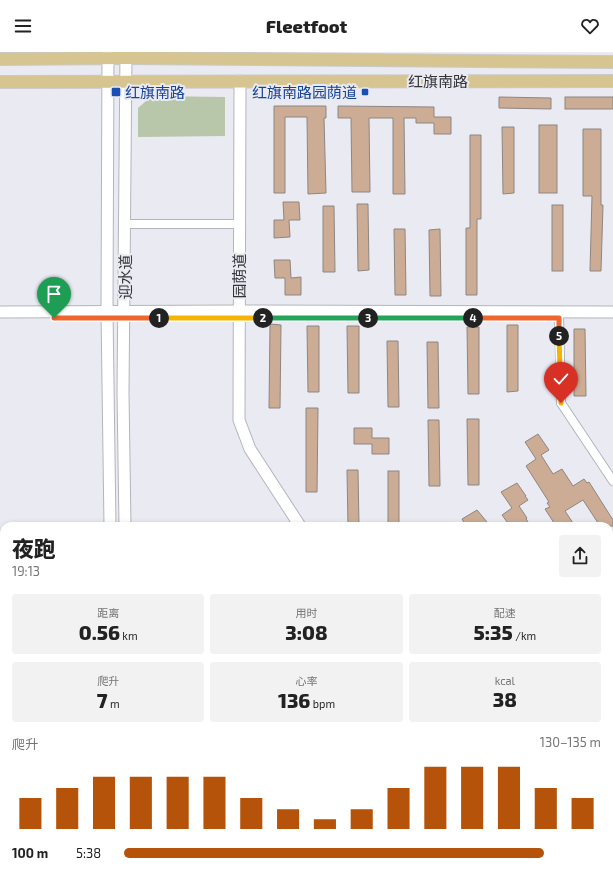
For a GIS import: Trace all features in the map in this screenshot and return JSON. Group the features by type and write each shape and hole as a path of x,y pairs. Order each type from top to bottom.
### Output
{"main road":[{"name":"红旗南路","path":"0,59 126,55 613,62"},
{"name":"红旗南路","path":"0,82 613,81"}],"street":[{"name":"迎水道","path":"108,55 107,315 110,522"},
{"name":"迎水道","path":"125,522 123,393 125,315 124,224 126,55"},
{"name":"园荫道","path":"240,81 240,420 250,449 297,522"},
{"path":"124,224 239,224"},
{"path":"0,312 107,315 559,315 613,318"},
{"path":"559,315 613,312"},
{"path":"0,319 107,315"},
{"path":"559,315 561,403 613,482"}],"green space":[{"path":"152,96 225,97 225,136 138,137 138,108"}],"building":[{"path":"499,97 551,98 551,109 499,108"},
{"path":"565,97 613,97 613,109 565,109"},
{"path":"274,106 326,106 326,118 324,118 326,193 308,194 307,117 285,117 285,193 274,193"},
{"path":"338,106 434,107 434,117 451,117 451,134 434,134 434,123 416,123 416,118 404,118 405,194 393,194 393,118 369,118 370,192 352,192 351,118 338,118"},
{"path":"539,125 557,125 557,193 539,193"},
{"path":"502,127 514,127 514,193 503,194"},
{"path":"583,129 601,129 601,205 603,205 601,271 590,271 592,196 583,196"},
{"path":"470,135 481,135 481,219 477,219 477,295 466,295 466,228 470,228"},
{"path":"283,202 299,202 300,220 289,220 290,237 274,238 274,220 284,220"},
{"path":"357,204 368,204 369,270 358,271"},
{"path":"552,205 563,205 563,271 552,271"},
{"path":"323,206 334,206 335,272 323,272"},
{"path":"394,229 405,229 406,295 395,295"},
{"path":"440,229 441,296 430,296 429,230"},
{"path":"274,260 290,260 291,278 301,277 301,295 285,295 285,278 275,278"},
{"path":"270,324 281,325 280,408 269,408"},
{"path":"507,325 518,325 518,391 507,392"},
{"path":"307,326 319,326 319,392 308,392"},
{"path":"347,326 359,326 359,393 348,393"},
{"path":"467,327 479,327 479,394 468,394"},
{"path":"574,329 585,329 586,396 574,396"},
{"path":"387,341 398,341 399,407 388,407"},
{"path":"427,342 438,342 439,408 428,408"},
{"path":"306,408 318,408 317,492 306,492"},
{"path":"467,419 479,419 479,485 468,485"},
{"path":"428,420 439,420 440,486 429,486"},
{"path":"354,428 372,428 372,438 389,438 389,454 372,454 372,444 354,444"},
{"path":"538,434 549,450 541,455 553,474 562,469 573,486 584,479 587,483 589,482 613,522 597,522 583,500 565,511 572,522 553,522 545,509 550,507 547,503 549,502 526,466 536,459 525,442"},
{"path":"347,470 358,470 359,522 348,522"},
{"path":"388,471 399,471 399,522 388,522"},
{"path":"517,483 528,500 519,506 528,522 507,522 502,515 512,508 501,492"},
{"path":"477,510 487,522 464,522 462,519"}],"place":[{"name":"红旗南路","path":"116,92"},
{"name":"红旗南路园荫道","path":"365,92"}],"route":[{"path":"54,318 559,318 561,403"}]}
